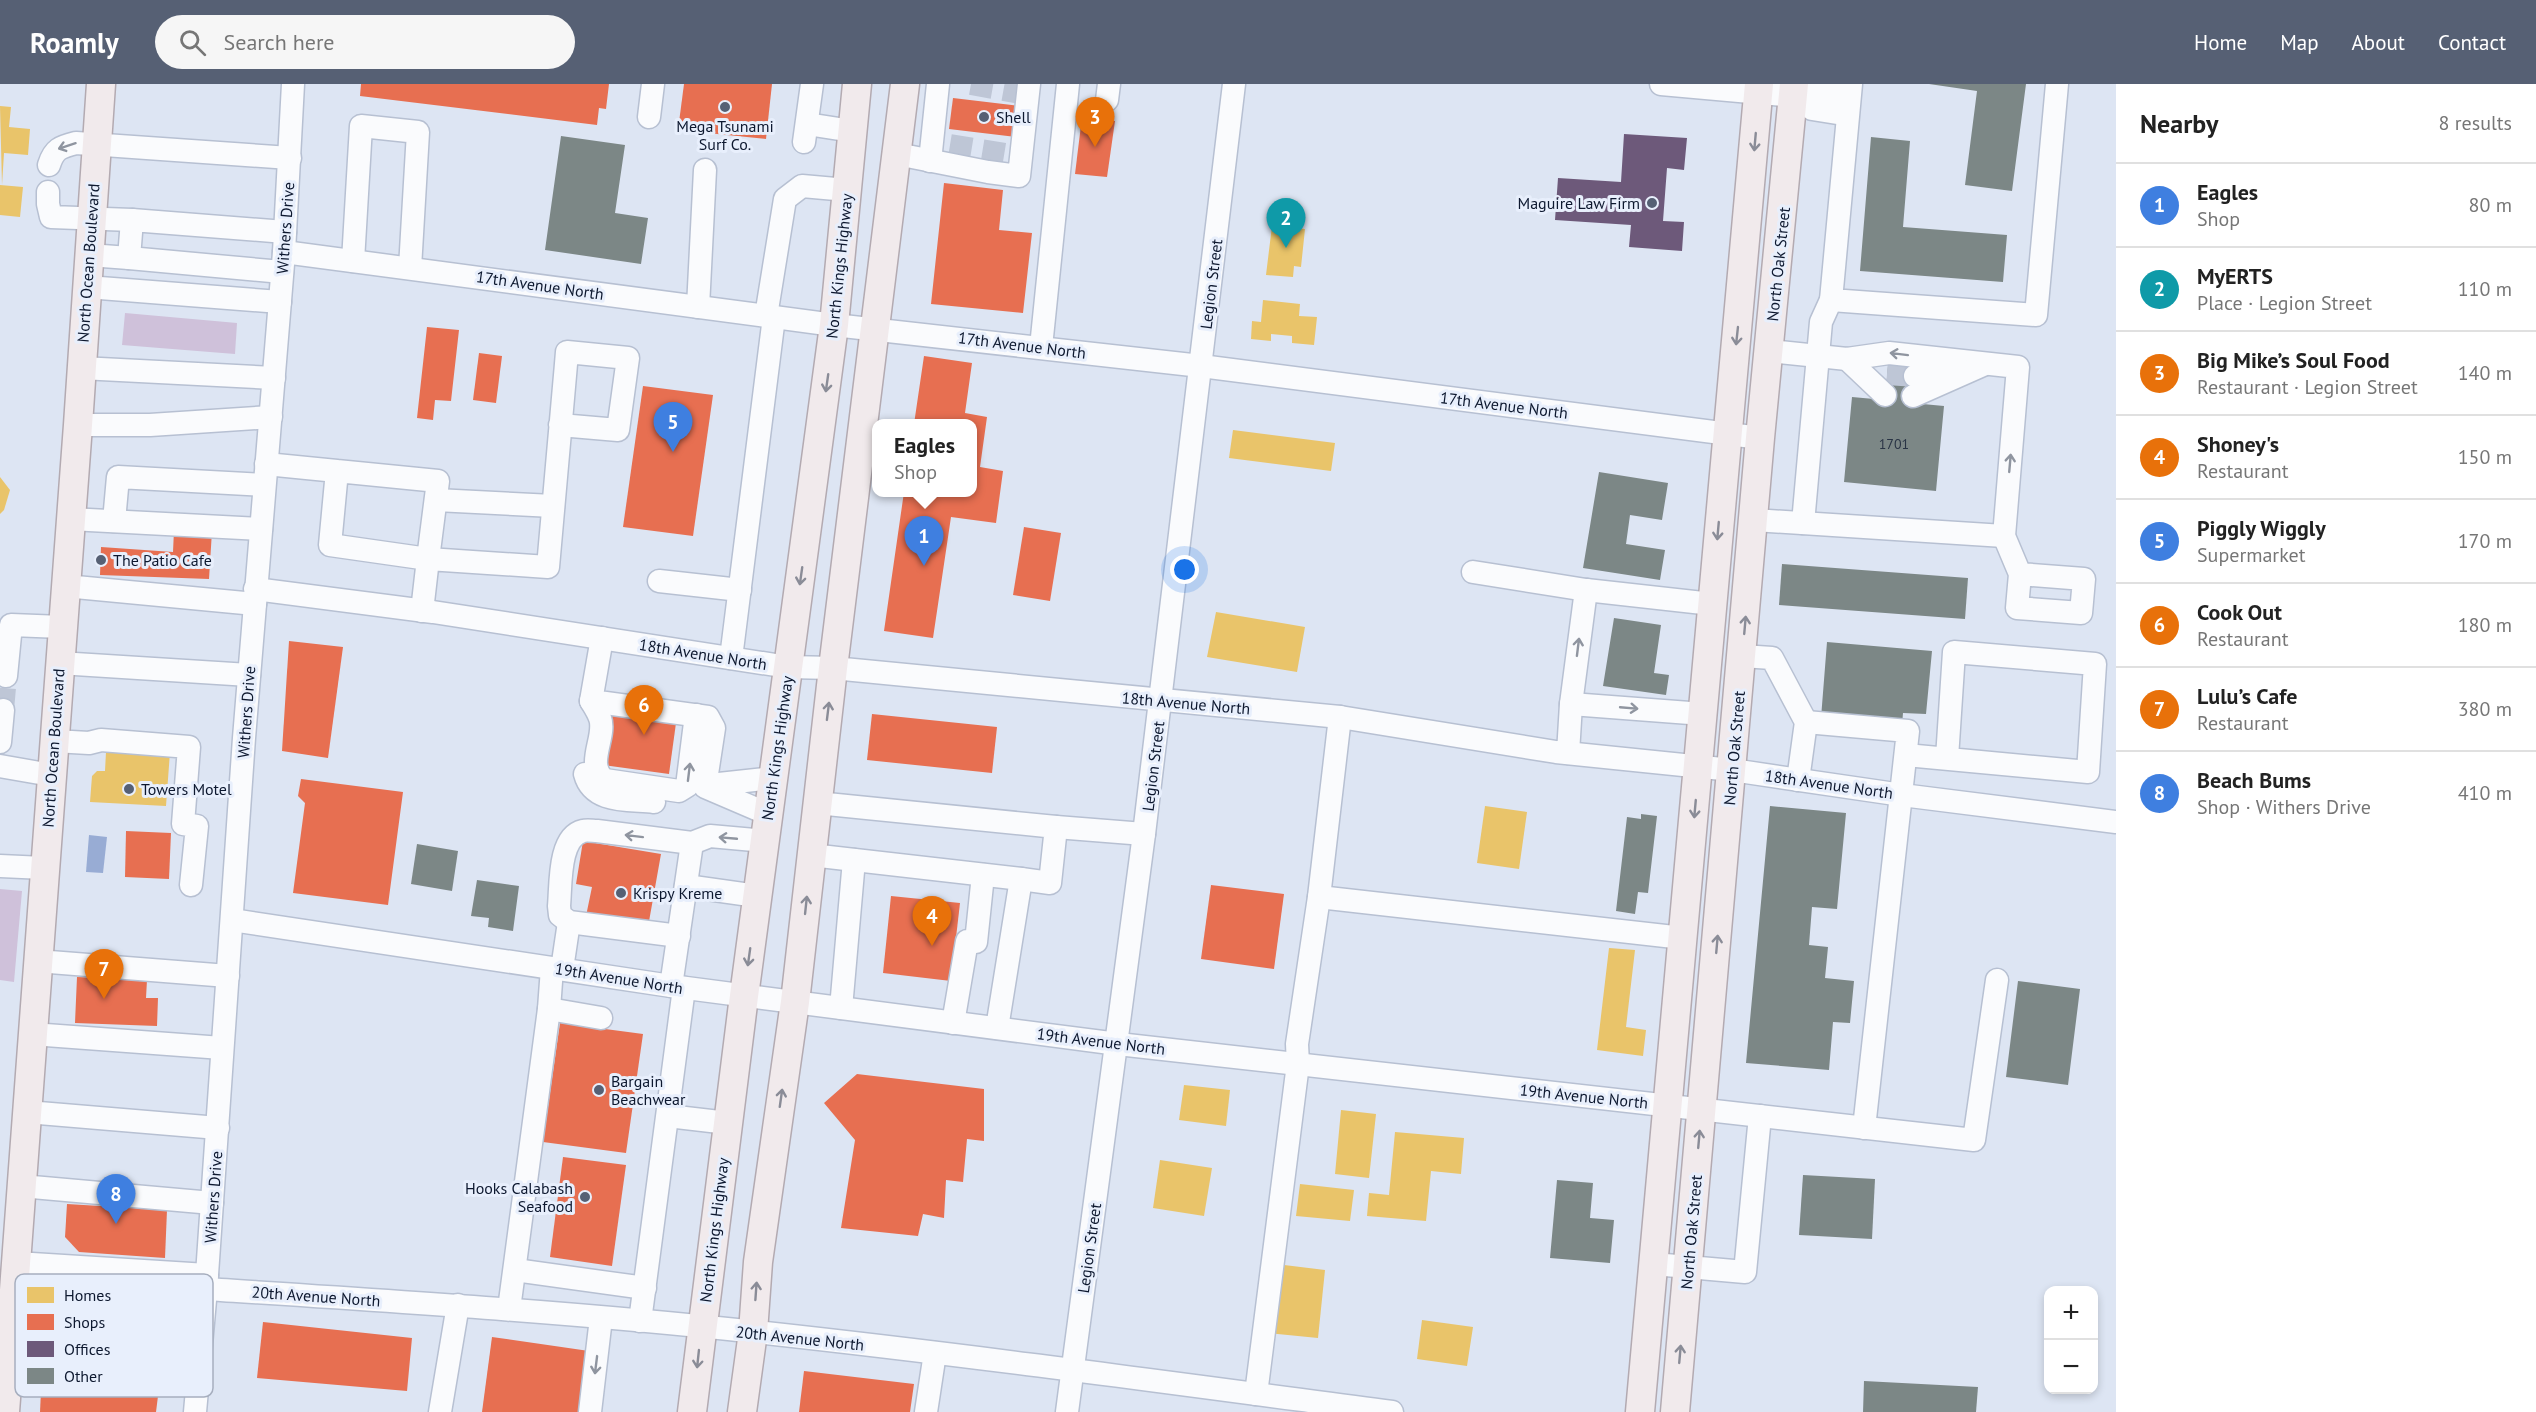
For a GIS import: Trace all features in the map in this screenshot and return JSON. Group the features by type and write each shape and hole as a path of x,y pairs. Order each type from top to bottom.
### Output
{"main road":[{"name":"North Ocean Boulevard","path":"15,1274 101,84"},
{"name":"North Kings Highway","path":"692,1412 744,996 834,325 857,84"},
{"path":"742,1412 753,1332 759,1262 795,1002 833,668 905,84"},
{"name":"North Oak Street","path":"1640,1412 1759,89"},
{"name":"North Oak Street","path":"1675,1412 1769,351 1798,92"},
{"name":"North Ocean Boulevard","path":"5,1412 15,1276"}],"street":[{"name":"Withers Drive","path":"208,1274 249,675 284,252 294,84"},
{"path":"649,117 653,84"},
{"path":"812,84 805,133 852,131"},
{"path":"937,149 938,84"},
{"name":"Legion Street","path":"1067,1412 1118,1044 1234,84"},
{"path":"1660,84 1798,92 1812,109 1837,113 1850,94"},
{"path":"1831,300 2036,315 2057,84"},
{"path":"897,154 937,149 1019,176 1017,156 1026,90 1068,92 1041,347"},
{"path":"1803,523 1821,322 1831,300 1850,94"},
{"path":"353,261 361,126 418,132 410,268"},
{"path":"49,165 53,152 76,143 290,158"},
{"path":"698,307 705,170"},
{"path":"731,658 785,199 802,186 847,190"},
{"path":"48,192 51,217 132,220 284,252"},
{"path":"129,258 132,220"},
{"path":"89,255 129,258 284,252"},
{"name":"17th Avenue North","path":"284,252 834,325 1201,366 1761,438"},
{"path":"87,287 280,302"},
{"path":"1769,351 1848,359 1889,353 2018,367 2005,529 2020,574"},
{"path":"1848,359 1886,384"},
{"path":"1914,385 1984,364"},
{"path":"81,368 274,378"},
{"path":"78,425 150,425 271,417"},
{"path":"338,471 330,545 428,559 548,567 560,425"},
{"path":"114,521 118,477 338,471 438,481 422,611"},
{"path":"436,500 553,506"},
{"path":"70,519 261,529"},
{"path":"1754,520 2005,529"},
{"path":"1473,572 1586,590 1712,604"},
{"path":"659,581 740,590"},
{"name":"18th Avenue North","path":"65,586 255,597 422,611 788,667 833,668 1340,717 1568,753 1732,770 1902,795 2116,822"},
{"path":"1568,753 1571,704 1586,590"},
{"path":"6,676 11,625 62,627"},
{"path":"602,638 591,701 584,771 587,782 594,791 605,797 680,804 719,784 773,778"},
{"path":"1906,755 2088,772 2096,664 1954,652 1947,758"},
{"path":"1742,656 1772,658 1806,722 1798,780"},
{"path":"60,663 249,675"},
{"path":"591,701 708,717 714,728 708,788"},
{"path":"591,701 601,719 596,766 598,775 605,780 679,791 687,786 696,715"},
{"path":"1571,704 1703,714"},
{"path":"0,742 3,710"},
{"path":"1256,1394 1298,1064 1297,1044 1319,897 1340,717"},
{"path":"1806,722 1908,731 1864,1128"},
{"path":"54,741 89,743 101,740 189,747 183,824 197,826 191,885"},
{"path":"0,766 51,775"},
{"path":"708,788 767,828"},
{"path":"817,803 1144,834"},
{"path":"811,855 1050,883 1056,827"},
{"path":"509,1309 549,1009 567,929 560,915 559,906 564,850 571,837 583,831 692,843 710,836 767,828"},
{"path":"640,1321 668,1116 678,987 678,943 692,843"},
{"path":"841,1008 854,860"},
{"path":"0,866 44,868"},
{"path":"953,1023 967,941 976,942 983,875"},
{"path":"997,1029 1021,879"},
{"path":"686,886 758,896"},
{"path":"1319,897 1683,938"},
{"name":"19th Avenue North","path":"232,920 678,987 997,1029 1974,1140 1997,980"},
{"path":"567,929 678,943"},
{"path":"38,961 228,976"},
{"path":"549,1009 601,1018"},
{"path":"32,1034 222,1048"},
{"path":"27,1112 218,1128"},
{"path":"668,1116 728,1123"},
{"path":"1654,1264 1745,1272 1760,1116"},
{"path":"21,1186 212,1203"},
{"name":"20th Avenue North","path":"16,1263 127,1274"},
{"path":"515,1270 645,1288"},
{"name":"20th Avenue North","path":"213,1283 753,1332 1072,1369 1392,1412"},
{"path":"440,1412 458,1305"},
{"path":"590,1412 601,1318"},
{"path":"10,1343 15,1343"},
{"path":"926,1412 935,1353"},
{"name":"Withers Drive","path":"195,1412 196,1397"}],"shaded area":[{"path":"125,313 237,323 235,354 122,345"},
{"path":"0,889 22,891 14,982 0,980"},
{"path":"15,1277 15,1337 10,1337"}],"water":[{"path":"89,835 107,837 103,873 86,872"}],"building: Homes":[{"path":"0,106 11,107 9,127 30,129 28,155 4,153 2,185"},
{"path":"0,185 23,187 20,217 0,215"},
{"path":"1272,226 1305,229 1301,267 1294,266 1293,277 1266,275"},
{"path":"1263,300 1300,304 1299,316 1317,317 1314,345 1292,343 1292,336 1271,334 1271,341 1251,339 1252,321 1261,322"},
{"path":"1233,430 1335,443 1331,471 1229,458"},
{"path":"0,477 10,490 4,510 0,514"},
{"path":"1216,612 1305,627 1297,672 1207,657"},
{"name":"Towers Motel","path":"131,750 170,752 166,806 90,802 92,776 97,771 105,771 106,752 131,754"},
{"path":"1485,806 1527,812 1519,869 1477,863"},
{"path":"1609,948 1635,950 1626,1027 1646,1030 1643,1056 1597,1050"},
{"path":"1184,1085 1230,1090 1226,1126 1179,1120"},
{"path":"1341,1110 1376,1114 1369,1178 1335,1174"},
{"path":"1395,1132 1464,1138 1461,1174 1431,1171 1426,1221 1367,1216 1369,1193 1389,1195"},
{"path":"1160,1160 1212,1168 1204,1216 1153,1208"},
{"path":"1300,1184 1354,1190 1350,1221 1296,1216"},
{"path":"1276,1264 1325,1270 1318,1338 1268,1333"},
{"path":"1422,1320 1473,1327 1467,1366 1417,1359"}],"building: Shops":[{"path":"361,84 609,84 606,109 599,108 597,125 360,96"},
{"name":"Mega Tsunami Surf Co.","path":"684,84 772,84 766,139 678,130"},
{"name":"Shell","path":"953,98 1020,106 1016,137 949,129"},
{"path":"1082,117 1115,121 1107,177 1075,174"},
{"path":"944,183 1003,190 999,230 1032,233 1023,313 931,304"},
{"path":"427,327 459,330 451,401 435,400 433,420 417,418"},
{"path":"479,353 502,356 496,403 473,400"},
{"path":"924,356 972,363 965,413 987,417 980,467 1003,471 996,523 951,517 933,638 884,631 903,497 977,497 977,419 915,419"},
{"path":"643,386 713,395 693,536 623,527"},
{"path":"1024,527 1061,533 1050,601 1013,595"},
{"path":"174,530 212,531 209,579 100,575 101,547 173,552"},
{"path":"289,641 343,647 328,758 282,751"},
{"path":"610,714 676,723 669,774 603,765"},
{"path":"872,714 997,727 992,773 867,760"},
{"path":"301,779 403,792 388,905 293,893 305,803 298,796"},
{"path":"126,831 171,833 169,879 125,877"},
{"path":"583,841 661,854 648,927 586,916 592,887 576,884"},
{"path":"1211,885 1284,894 1274,969 1201,959"},
{"path":"891,896 960,903 951,981 883,973"},
{"path":"77,977 147,980 146,998 158,998 157,1026 75,1023"},
{"path":"560,1023 643,1034 626,1153 543,1142"},
{"path":"857,1074 984,1089 984,1141 967,1139 963,1182 946,1180 944,1218 923,1214 918,1236 841,1228 855,1140 824,1103"},
{"path":"563,1157 626,1165 612,1266 550,1257"},
{"path":"67,1204 167,1210 165,1258 79,1252 65,1237"},
{"path":"263,1322 412,1338 407,1391 257,1378"},
{"path":"492,1337 589,1351 582,1412 482,1412"},
{"path":"804,1371 914,1384 910,1412 799,1412"},
{"path":"41,1397 158,1397 156,1412 40,1412"}],"building: Offices":[{"path":"1624,134 1687,138 1684,170 1667,168 1663,221 1684,222 1682,251 1629,247 1631,225 1555,220 1558,178 1621,182"}],"building: Other":[{"path":"1929,84 2026,84 2012,191 1965,185 1977,91"},
{"path":"561,136 625,145 615,213 648,218 641,264 545,250"},
{"path":"1871,137 1910,141 1903,227 2007,235 2003,282 1860,271"},
{"path":"1888,366 1915,368 1912,403 1944,406 1936,491 1844,482 1852,397 1885,400"},
{"path":"1599,472 1668,483 1662,520 1630,515 1626,544 1665,550 1660,580 1583,568"},
{"path":"1782,564 1968,578 1965,619 1779,605"},
{"path":"1614,618 1661,625 1654,673 1669,675 1666,695 1603,686"},
{"path":"1827,642 1932,651 1926,714 1903,713 1902,725 1821,718"},
{"path":"1770,806 1846,813 1837,909 1812,907 1809,945 1828,947 1825,978 1854,981 1850,1023 1833,1022 1829,1070 1746,1063"},
{"path":"1641,814 1657,816 1648,893 1638,892 1635,914 1616,911 1627,817 1641,819"},
{"path":"417,844 458,851 452,891 411,884"},
{"path":"477,880 519,886 513,931 488,927 489,918 471,916"},
{"path":"2018,981 2080,989 2068,1085 2006,1077"},
{"path":"1803,1175 1875,1179 1872,1239 1799,1235"},
{"path":"1557,1180 1593,1183 1590,1218 1614,1220 1610,1263 1550,1258"},
{"path":"1864,1381 1978,1387 1976,1412 1863,1412"}],"tunnel":[{"path":"971,84 1021,93"},
{"path":"950,145 1012,155"},
{"path":"1887,374 1915,376"},
{"path":"3,710 6,676"}],"place":[{"name":"Mega Tsunami Surf Co.","path":"725,107"},
{"name":"Shell","path":"984,117"},
{"name":"Big Mike’s Soul Food","path":"1095,147"},
{"name":"Maguire Law Firm","path":"1652,203"},
{"name":"MyERTS","path":"1286,248"},
{"name":"Piggly Wiggly","path":"673,452"},
{"name":"The Patio Cafe","path":"101,560"},
{"name":"Eagles","path":"924,566"},
{"name":"Cook Out","path":"644,735"},
{"name":"Towers Motel","path":"129,789"},
{"name":"Krispy Kreme","path":"621,893"},
{"name":"Shoney's","path":"932,946"},
{"name":"Lulu’s Cafe","path":"104,999"},
{"name":"Bargain Beachwear","path":"599,1090"},
{"name":"Hooks Calabash Seafood","path":"585,1197"},
{"name":"Beach Bums","path":"116,1224"}]}
